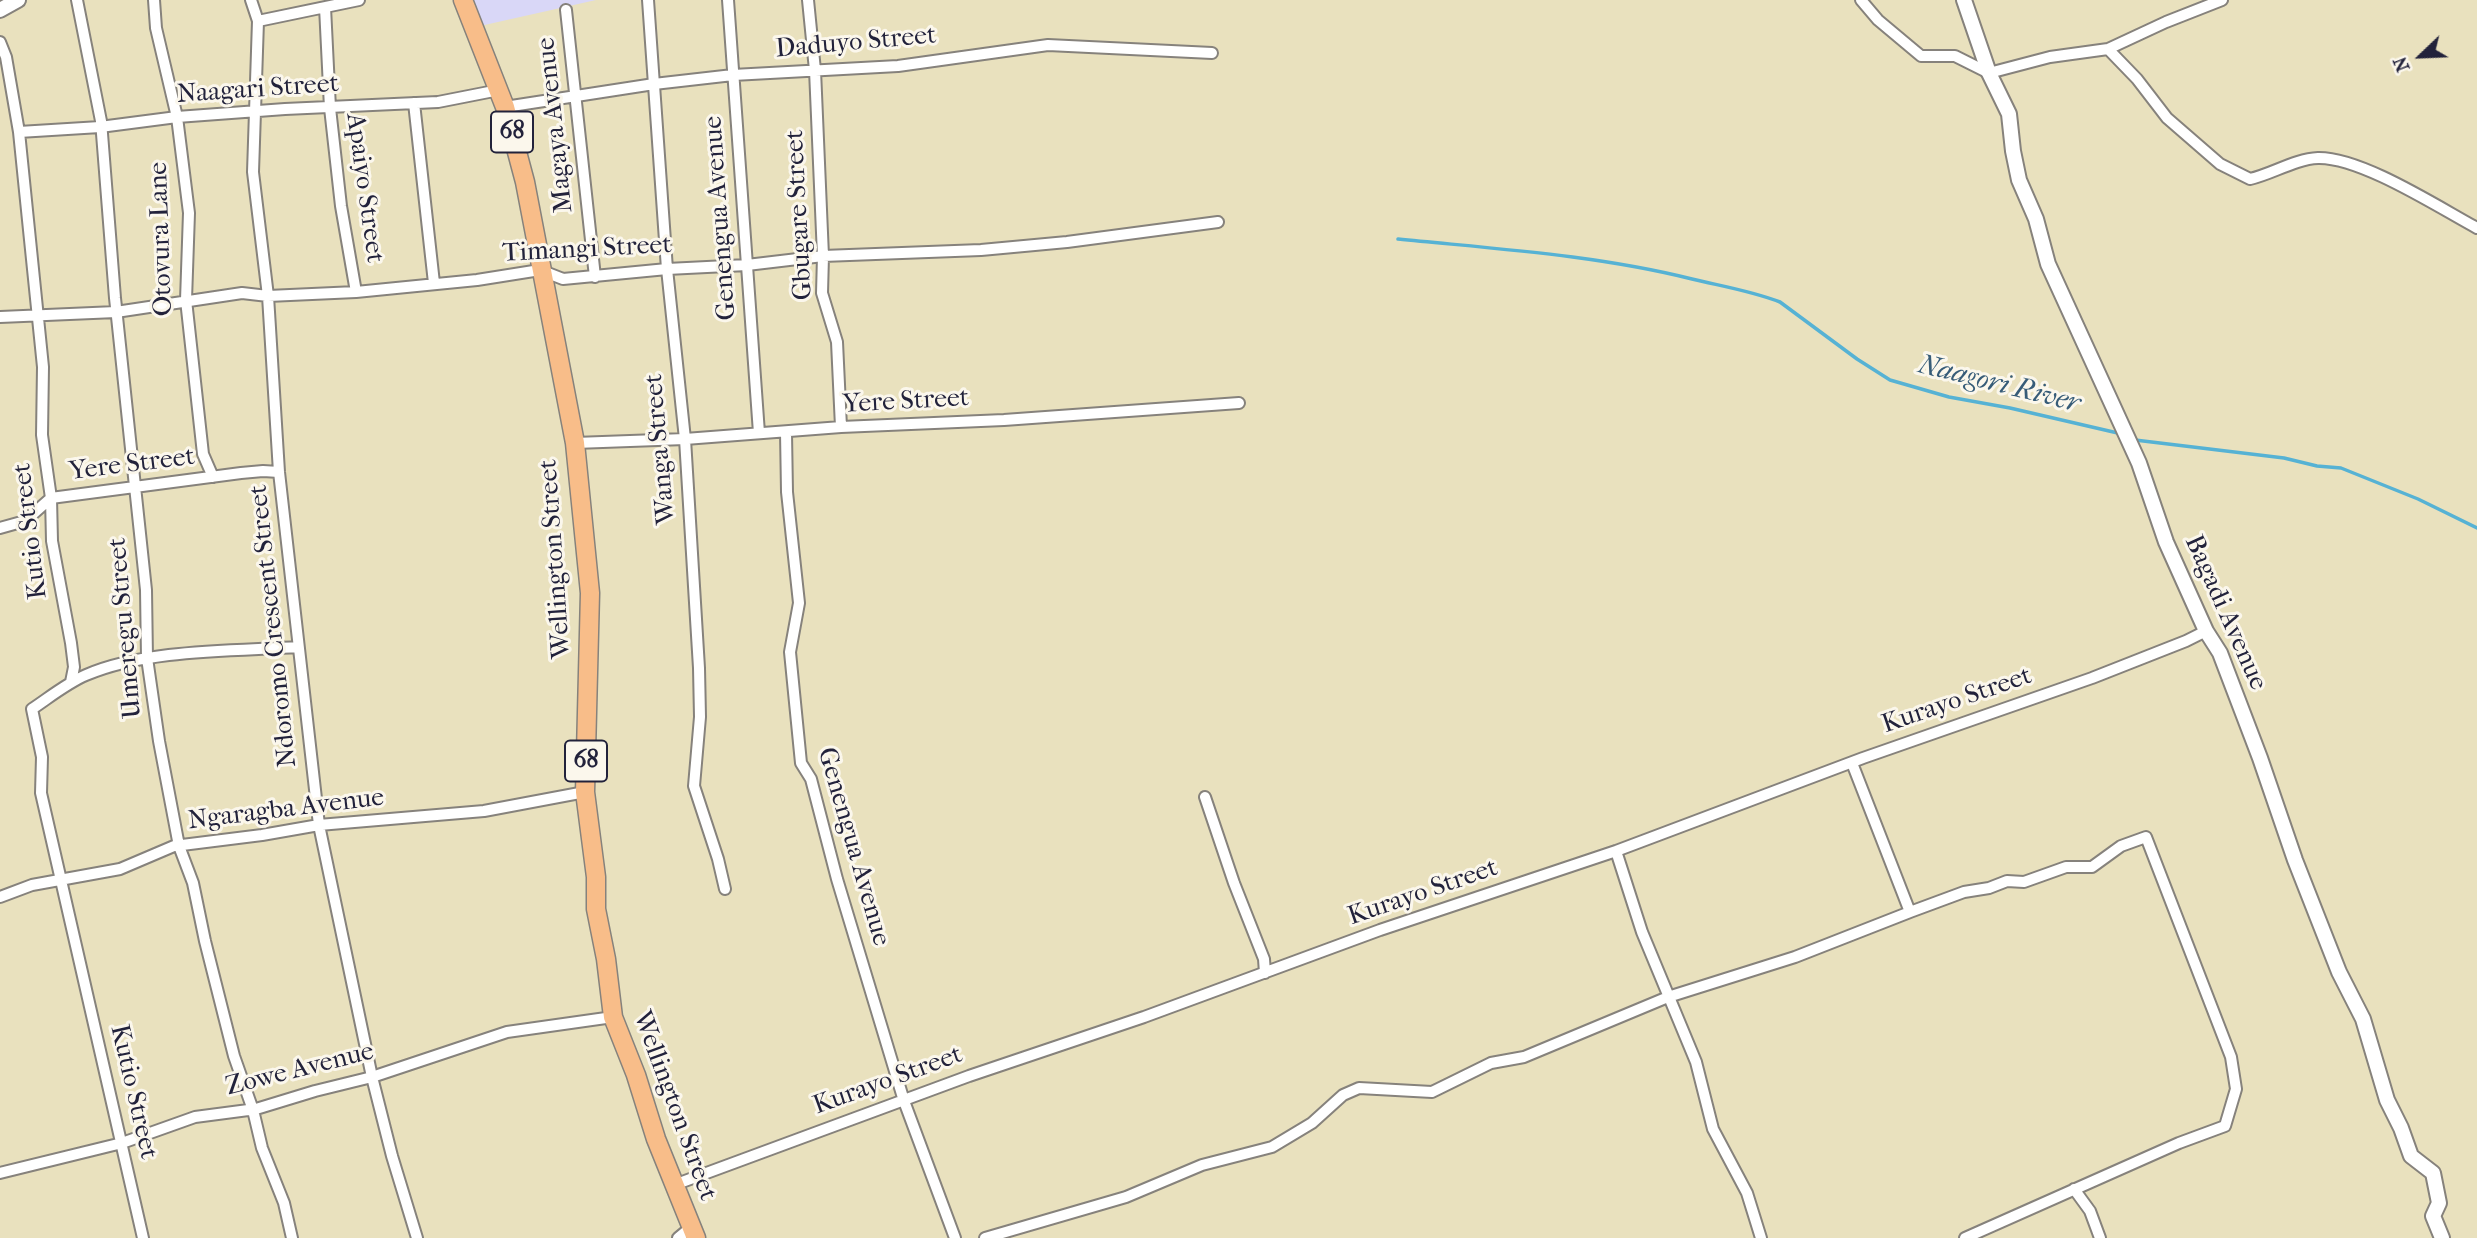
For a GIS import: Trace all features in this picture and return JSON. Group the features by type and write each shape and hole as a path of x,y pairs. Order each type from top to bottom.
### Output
{"main road":[{"name":"Wellington Street","path":"463,0 505,107 525,182 575,443 590,593 585,792 596,877 596,909 606,959 612,1017 636,1075 674,1185 688,1235"}],"street":[{"path":"0,10 18,0"},
{"name":"Umeregu Street","path":"77,0 101,121 116,312 146,590 147,658 159,741 179,846 193,883 234,1056 253,1110 262,1148 284,1203 292,1238"},
{"name":"Otovura Lane","path":"155,0 156,28 177,117 189,213 186,300 203,454 213,477"},
{"name":"Ndoromo Crescent Street","path":"251,0 258,21 253,172 268,296 279,472 319,825 372,1077 417,1238"},
{"path":"258,21 359,0"},
{"name":"Wanga Street","path":"648,0 667,269 685,439 699,668 700,717 694,786 725,889"},
{"name":"Genengua Avenue","path":"727,0 759,433"},
{"name":"Gbugare Street","path":"808,0 815,70 823,256 822,293 837,342 841,427"},
{"path":"1861,0 1878,20 1921,56 1955,56 1989,73 2050,57 2108,49 2158,25 2222,0"},
{"name":"Bagadi Avenue","path":"1964,0 1989,73 2009,114 2018,180 2036,219 2048,264 2139,463 2166,542 2206,631 2220,653 2295,860 2339,972 2363,1019 2387,1100 2411,1156 2433,1173 2438,1203 2433,1216 2442,1238"},
{"name":"Apaiyo Street","path":"325,7 330,108 341,206 356,292"},
{"name":"Magaya Avenue","path":"566,10 595,277"},
{"name":"Kutio Street","path":"0,42 6,57 19,132 43,367 42,435 51,498 51,541 74,667 71,682 32,709 42,757 41,793 144,1238"},
{"name":"Daduyo Street","path":"505,107 654,84 733,75 898,66 1048,45 1212,53"},
{"path":"2108,49 2137,79 2167,118 2220,164 2250,179 2318,158 2343,162 2376,173 2477,228"},
{"name":"Naagari Street","path":"19,132 100,127 177,117 438,102 499,90"},
{"path":"414,103 434,283"},
{"name":"Timangi Street","path":"0,317 116,312 242,293 268,296 356,292 477,280 540,270 563,279 747,265 823,256 1018,247 1218,222"},
{"name":"Yere Street","path":"575,443 1004,420 1239,403"},
{"name":"Genengua Avenue","path":"786,433 787,492 799,603 790,652 801,763 811,779 837,879 904,1101 955,1238"},
{"name":"Yere Street","path":"0,528 25,522 51,498 263,471 279,472"},
{"name":"Kurayo Street","path":"674,1185 969,1076 1380,930 1616,851 2079,682 2206,631"},
{"path":"71,682 88,674 147,658 298,648"},
{"path":"1852,763 1910,912"},
{"name":"Ngaragba Avenue","path":"0,897 32,885 120,869 174,846 319,825 484,811 585,792"},
{"path":"1205,797 1234,883 1264,959 1265,973"},
{"path":"985,1238 1126,1197 1202,1165 1272,1147 1312,1123 1343,1095 1359,1088 1432,1092 1491,1063 1524,1057 1668,997 1795,957 1964,892 1989,888 2007,881 2024,882 2066,867 2092,867 2121,846 2146,837 2231,1057 2236,1089 2225,1126 2179,1143 1965,1238"},
{"path":"1616,851 1642,932 1696,1062 1713,1129 1747,1193 1761,1238"},
{"name":"Zowe Avenue","path":"0,1173 122,1143 195,1117 253,1110 372,1077 507,1032 612,1017"},
{"path":"2074,1189 2090,1212 2100,1238"}],"shaded area":[{"path":"470,0 596,0 480,26"}],"waterway":[{"name":"Naagori River","path":"1398,239 1583,258 1747,292 1780,302 1890,380 1949,397 2122,434"},
{"name":"Naagori River","path":"2135,440 2284,458 2317,466 2341,468 2418,499 2477,528"}]}
